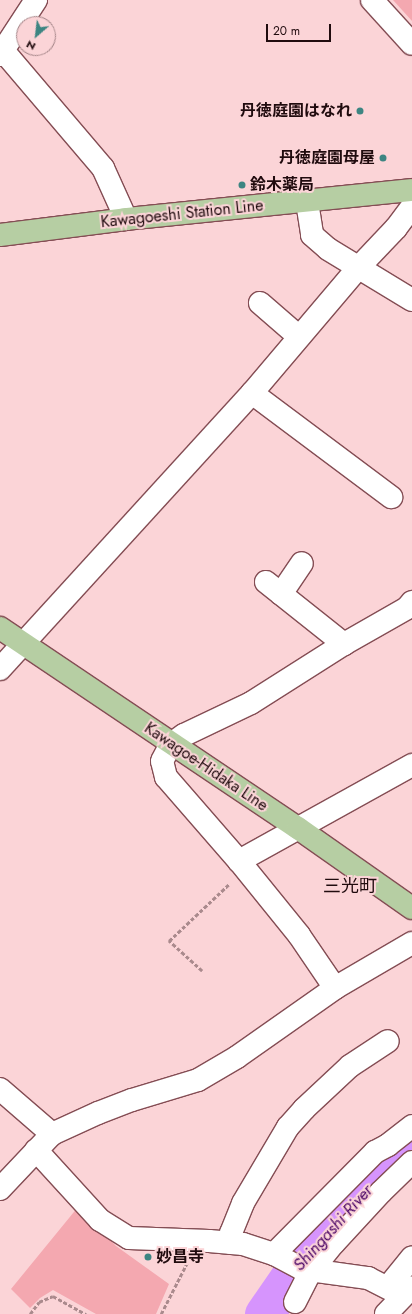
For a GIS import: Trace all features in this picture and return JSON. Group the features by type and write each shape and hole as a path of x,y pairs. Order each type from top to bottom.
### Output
{"main road":[{"name":"Kawagoeshi Station Line","path":"0,235 126,218 307,202 412,190"},
{"name":"Kawagoe-Hidaka Line","path":"0,628 298,828 412,908"}],"street":[{"path":"36,0 1,51 103,168 126,218"},
{"path":"372,0 412,44"},
{"path":"307,202 312,235 328,249 412,300"},
{"path":"0,669 252,393 298,336 358,268 396,228 412,207"},
{"path":"260,303 298,336"},
{"path":"252,393 391,497"},
{"path":"302,563 273,588 344,644"},
{"path":"335,988 299,935 242,865 166,777 162,762 171,744 184,735 251,703 344,644 407,608 412,602"},
{"path":"242,865 298,828 412,765"},
{"path":"0,1189 52,1134 98,1113 132,1100 198,1080 237,1057 335,988 412,944"},
{"path":"231,1243 231,1233 243,1203 288,1128 304,1109 350,1066 388,1041"},
{"path":"0,1089 52,1134"},
{"path":"277,1256 375,1152 388,1145 412,1126"},
{"path":"36,1150 100,1220 129,1238 243,1244 277,1256 306,1270 368,1278 401,1290"},
{"path":"295,1302 306,1270 412,1162"},
{"path":"386,1314 401,1290 412,1258"}],"path":[{"path":"202,970 169,941 242,865"},
{"path":"161,1314 187,1262"},
{"path":"30,1314 39,1302 53,1296 86,1314"}],"shaded area":[{"path":"393,0 412,0 412,21"},
{"path":"78,1207 116,1246 169,1284 156,1314 96,1314 53,1290 40,1298 30,1308 11,1289"}],"waterway":[{"name":"Shingashi River","path":"264,1314 300,1262 355,1198 412,1150"}],"place":[{"name":"丹徳庭園はなれ","path":"360,111"},
{"name":"丹徳庭園母屋","path":"383,158"},
{"name":"鈴木薬局","path":"242,185"},
{"name":"妙昌寺","path":"148,1257"}],"district":[{"name":"三光町","path":"350,886"}]}
